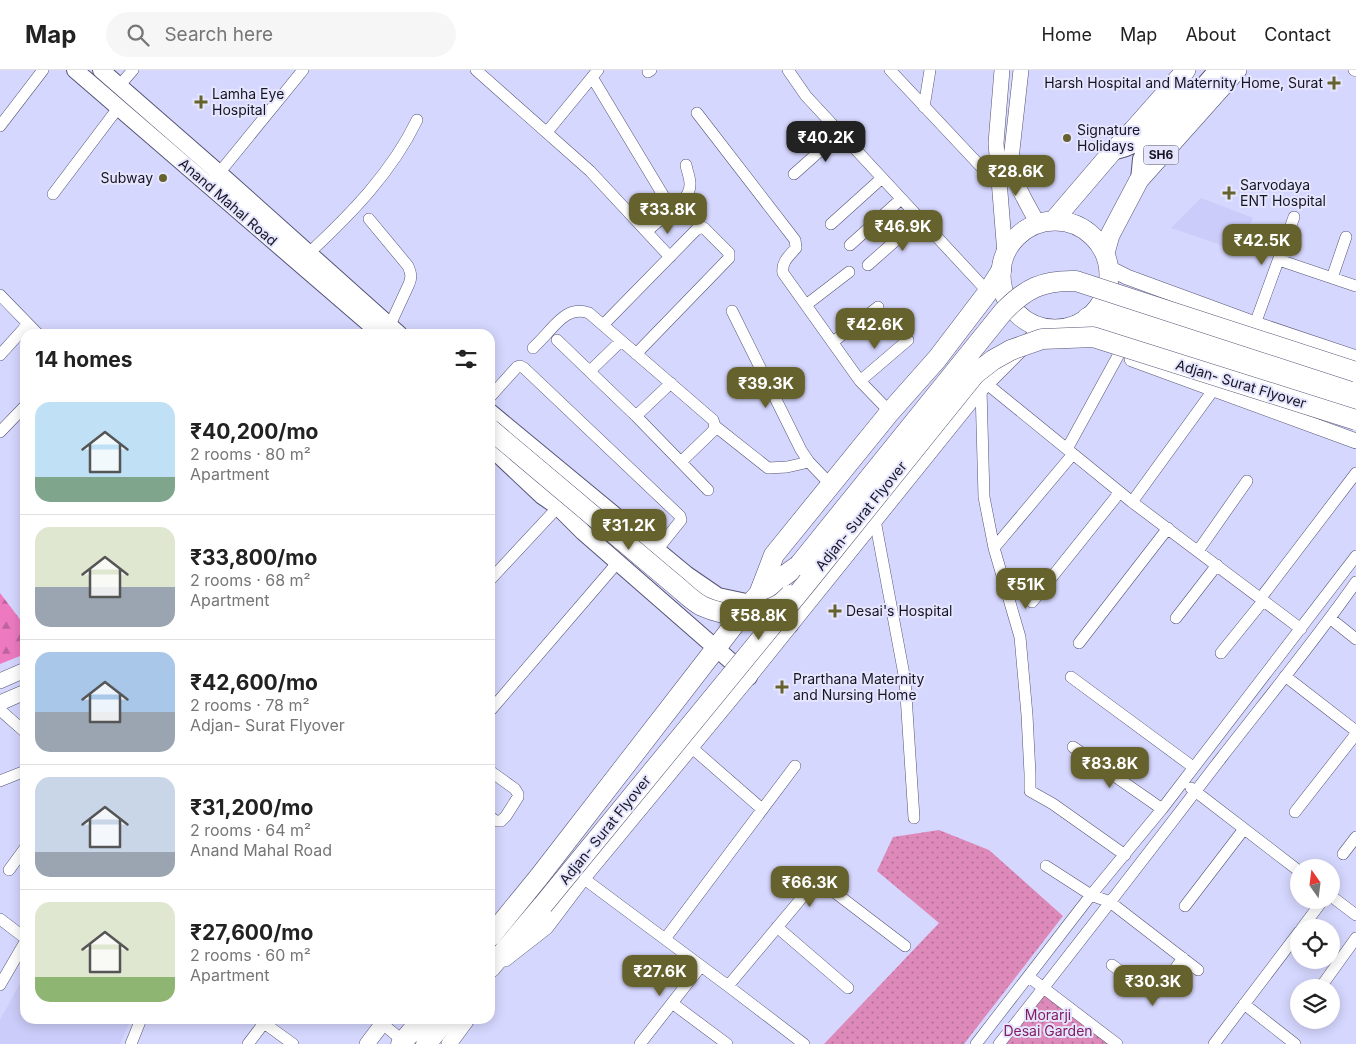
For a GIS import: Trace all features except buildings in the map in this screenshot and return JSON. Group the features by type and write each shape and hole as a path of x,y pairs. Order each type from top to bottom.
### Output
{"highway":[{"path":"495,927 549,864 755,598 774,555 890,412 937,359 988,292 1003,262"},
{"name":"Adjan- Surat Flyover","path":"495,964 803,575 1003,312 1023,294 1038,286 1060,281 1076,281 1356,372"},
{"path":"1094,311 1356,404"},
{"path":"1141,327 1356,389"},
{"name":"Adjan- Surat Flyover","path":"755,598 803,575 975,374 1010,350 1042,339 1093,337 1356,420"},
{"path":"495,433 701,605 735,615 754,613 778,605 803,575"},
{"path":"402,1043 418,1024"},
{"path":"426,1044 443,1024"}],"main road":[{"name":"Anand Mahal Road","path":"75,70 118,108 309,252 388,329"},
{"name":"Anand Mahal Road","path":"101,70 214,179 388,329"},
{"path":"1112,152 1133,144 1205,70"},
{"path":"1139,180 1141,159 1145,151 1217,70"},
{"name":"SH6","path":"1107,261 1110,235 1139,180 1237,70"},
{"name":"SH6","path":"1046,222 1133,130 1177,74"},
{"path":"1046,222 1069,223 1084,229 1096,239 1107,261 1109,281 1106,294 1094,311 1074,325 1051,328 1030,323 1017,314 1008,301 1002,286 1003,262 1013,241 1024,230 1046,222"},
{"path":"495,416 686,574 718,596 755,598 790,625"},
{"path":"495,452 542,496 558,506 583,532 749,678"}],"street":[{"path":"0,126 43,70"},
{"path":"119,86 133,70"},
{"path":"214,179 302,70"},
{"path":"788,70 802,91 988,292"},
{"path":"890,70 1000,187"},
{"path":"924,107 930,70"},
{"path":"1002,70 996,143 1003,262"},
{"path":"1021,70 1011,159 1012,170 1021,192 1046,222"},
{"path":"478,71 590,171 670,257"},
{"path":"547,132 594,74 672,210"},
{"path":"53,194 118,108"},
{"path":"697,112 795,240 796,248 783,264 783,272 860,380 890,412"},
{"path":"309,252 338,226 364,198 399,154 417,120"},
{"path":"794,174 840,133"},
{"path":"647,232 684,200 690,191 686,164"},
{"path":"830,224 882,178"},
{"path":"850,245 901,199"},
{"path":"1255,324 1294,217"},
{"path":"369,219 408,266 412,278 391,329"},
{"path":"868,265 920,219"},
{"path":"603,326 696,230 704,228 729,256 718,270 636,354"},
{"path":"1332,278 1346,237"},
{"path":"1278,260 1356,286"},
{"path":"1107,261 1127,277 1255,324 1356,358"},
{"path":"806,305 849,272"},
{"path":"0,295 33,329"},
{"path":"833,342 878,307"},
{"path":"533,348 560,319 575,311 589,313 713,420 715,426 768,468 786,467 809,462"},
{"path":"732,311 801,450 809,462 831,485"},
{"path":"23,329 28,324"},
{"path":"495,966 546,927 583,878 749,678 984,386 1051,328 1356,441"},
{"path":"0,355 20,333"},
{"path":"558,340 708,490"},
{"path":"860,380 908,340"},
{"path":"590,371 621,341"},
{"path":"994,548 1070,451 1119,354"},
{"path":"495,391 517,367 524,368 680,516 681,520 657,550"},
{"path":"636,416 670,384"},
{"path":"984,386 1070,451 1132,502 1301,629"},
{"path":"984,386 984,497 994,548 1020,636 1027,715 1030,791 1053,804 1125,855"},
{"path":"1132,502 1214,389"},
{"path":"0,432 20,411"},
{"path":"681,462 713,431 715,426"},
{"path":"1221,653 1356,473"},
{"path":"1198,551 1247,481"},
{"path":"1032,602 1120,492"},
{"path":"495,575 558,506"},
{"path":"875,520 904,680 914,818"},
{"path":"1079,643 1168,528"},
{"path":"976,1044 1091,895 1162,809 1356,556"},
{"path":"495,705 618,562"},
{"path":"1176,618 1216,565"},
{"path":"999,1044 1330,619 1356,582"},
{"path":"1330,619 1356,639"},
{"path":"0,681 20,672"},
{"path":"1071,676 1193,767"},
{"path":"1285,676 1356,733 1295,812"},
{"path":"0,703 20,694"},
{"path":"0,710 20,728"},
{"path":"691,747 762,809"},
{"path":"1073,747 1162,809"},
{"path":"665,939 795,766"},
{"path":"0,781 20,773"},
{"path":"495,775 515,789 518,797 506,816 501,821 495,820"},
{"path":"1182,782 1290,863"},
{"path":"1185,906 1244,828"},
{"path":"1343,854 1356,837"},
{"path":"9,870 20,855"},
{"path":"1046,866 1091,895 1110,902 1198,970"},
{"path":"583,878 728,986 797,1042"},
{"path":"728,986 810,888 820,883 905,946"},
{"path":"1340,903 1356,915"},
{"path":"1309,919 1317,909"},
{"path":"0,918 20,936"},
{"path":"777,927 848,988"},
{"path":"1326,979 1356,938"},
{"path":"1214,1044 1290,944"},
{"path":"0,984 20,949"},
{"path":"1112,965 1152,994 1159,991 1183,958"},
{"path":"640,1044 701,966"},
{"path":"1029,977 1118,1044"},
{"path":"672,1003 728,1044"},
{"path":"1244,1004 1295,1044"},
{"path":"131,1044 139,1024"},
{"path":"248,1044 264,1024"},
{"path":"270,1024 293,1044"},
{"path":"367,1044 380,1024"},
{"path":"385,1024 402,1043"},
{"path":"449,1044 464,1024"}],"shaded area":[{"path":"1201,198 1253,218 1239,251 1171,228"},
{"path":"20,983 20,1024 129,1024 120,1044 0,1044 0,1020"}],"green space":[{"path":"0,593 20,619 20,656 0,664"},
{"path":"939,830 989,850 1063,916 964,1044 824,1044 939,923 877,871 893,837"},
{"name":"Morarji Desai Garden","path":"1044,993 1112,1044 1003,1044"}],"place":[{"name":"Harsh Hospital and Maternity Home, Surat","path":"1334,83"},
{"name":"Lamha Eye Hospital","path":"201,102"},
{"name":"Signature Holidays","path":"1067,138"},
{"name":"Subway","path":"163,178"},
{"name":"Sarvodaya ENT Hospital","path":"1229,193"},
{"name":"Desai's Hospital","path":"835,611"},
{"name":"Prarthana Maternity and Nursing Home","path":"782,687"}]}
